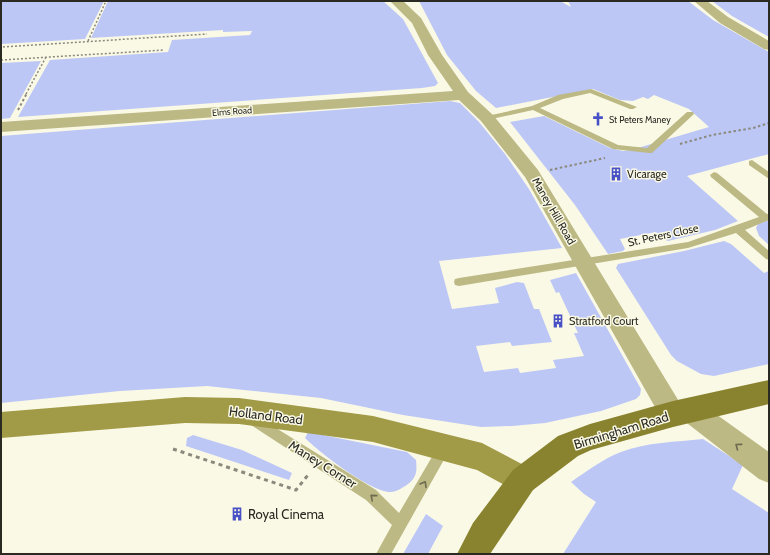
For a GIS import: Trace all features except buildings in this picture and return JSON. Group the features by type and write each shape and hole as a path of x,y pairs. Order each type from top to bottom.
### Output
{"main road":[{"name":"Birmingham Road","path":"473,554 484,534 522,480 568,446 590,437 681,412 769,392"}],"street":[{"name":"Maney Hill Road","path":"396,1 417,21"},
{"name":"Maney Hill Road","path":"410,1 417,21 435,55 463,94 487,118 532,174 583,263 625,330 681,412"},
{"path":"700,1 724,20 769,46"},
{"name":"Elms Road","path":"5,127 463,94"},
{"name":"Holland Road","path":"1,424 185,410 239,411 373,429 482,457 522,480"},
{"path":"681,412 769,469"}],"lane":[{"path":"487,118 534,108 561,97 591,91 633,107"},
{"path":"534,108 616,147 649,150 690,114"},
{"path":"752,163 769,176"},
{"path":"714,175 767,217"},
{"name":"St. Peters Close","path":"459,282 688,245 738,229 767,217"},
{"path":"738,229 769,256"},
{"name":"Maney Corner","path":"239,411 371,495 401,524"},
{"path":"383,554 445,447"}],"path":[{"path":"87,41 106,1"},
{"path":"3,47 207,34"},
{"path":"1,60 164,50"},
{"path":"5,127 46,57"},
{"path":"649,150 712,135 753,128 769,123"},
{"path":"532,174 610,157"},
{"path":"173,449 296,490 318,462"}],"shaded area":[{"path":"1,1 104,1 85,39 1,44"},
{"path":"108,1 383,1 403,19 438,83 435,86 422,88 18,117 50,60 168,52 172,40 250,35 252,31 223,32 223,30 91,38"},
{"path":"419,1 560,1 571,7 568,1 688,1 713,20 769,52 769,154 687,176 738,221 715,230 668,241 656,232 620,239 625,249 623,251 608,254 575,205 510,122 544,116 610,148 623,151 709,127 689,109 654,95 648,99 643,97 633,101 620,100 593,89 496,108 476,91 447,55"},
{"path":"712,1 769,1 769,37 732,16"},
{"path":"41,61 10,118 1,119 1,63"},
{"path":"450,101 460,103 479,122 505,154 529,189 562,248 439,261 452,309 499,303 495,288 517,282 524,283 534,309 539,309 552,342 512,346 510,342 476,346 484,372 518,368 520,373 556,368 553,360 584,356 574,333 578,333 559,292 556,293 550,280 576,273 641,389 640,395 636,399 601,411 545,423 481,427 403,415 321,398 207,386 120,391 1,403 1,136"},
{"path":"769,220 769,245 759,236 756,228 758,224"},
{"path":"724,241 731,244 764,273 769,271 769,364 714,376 701,374 677,361 671,355 616,268 618,264 684,251"},
{"path":"308,432 407,452 416,460 415,476 408,484 398,490 393,492 382,491 346,471 322,452 305,438"},
{"path":"193,435 242,450 292,473 289,480 186,446 187,438"},
{"path":"703,439 743,465 732,489 769,513 769,554 563,554 596,502 584,494 571,482 608,458 621,452 641,446"},
{"path":"426,514 443,526 428,554 403,554"}],"place":[{"name":"St Peters Maney","path":"598,119"},
{"name":"Vicarage","path":"616,174"},
{"name":"Stratford Court","path":"558,321"},
{"name":"Royal Cinema","path":"237,514"}]}
